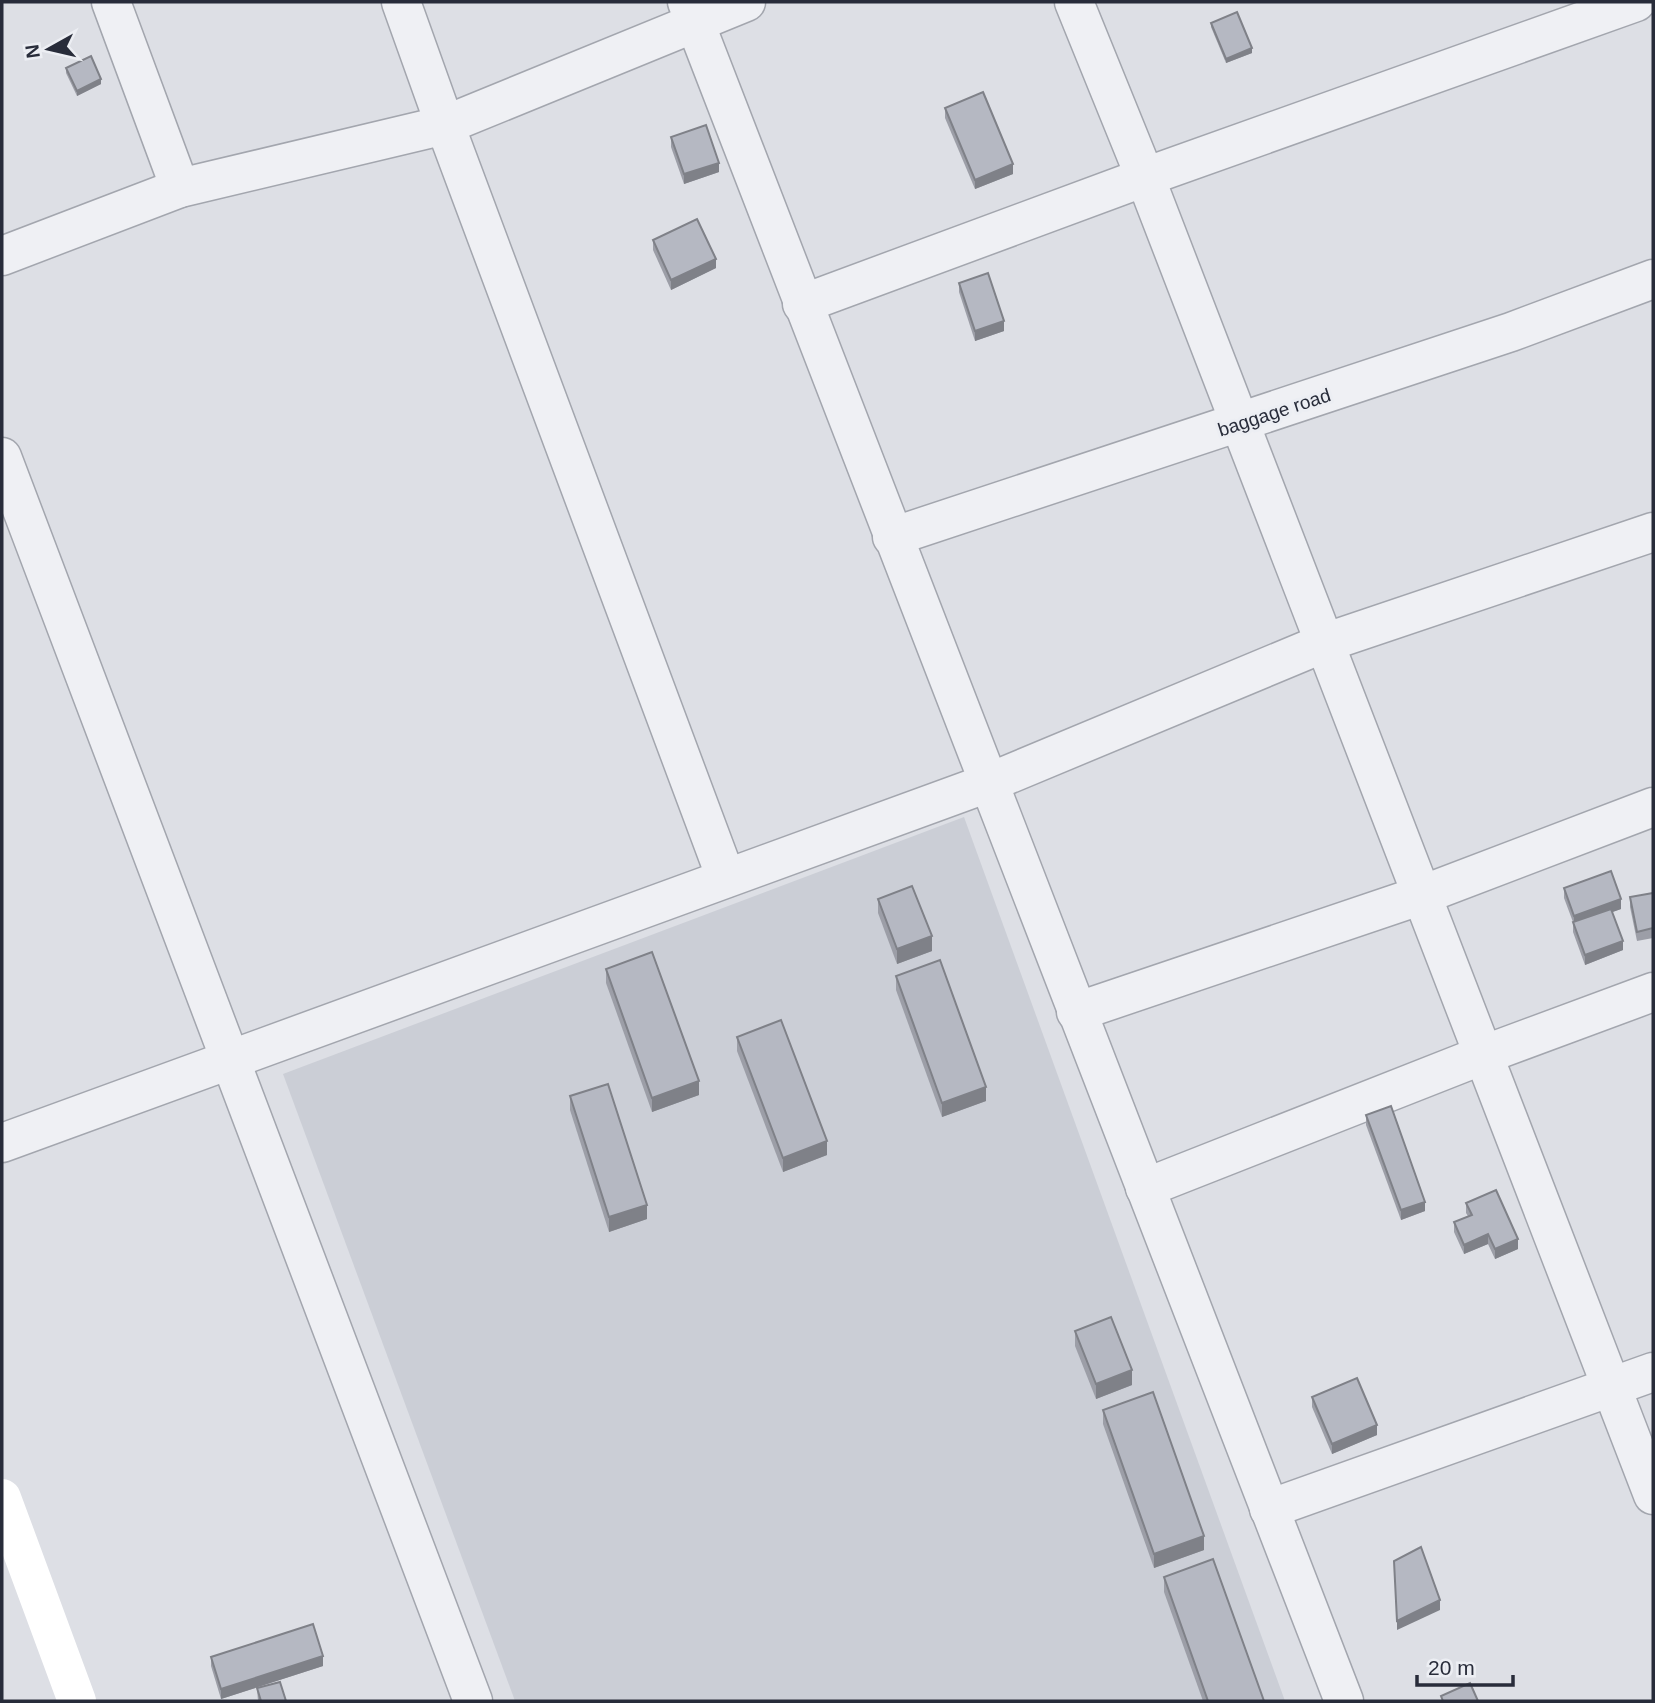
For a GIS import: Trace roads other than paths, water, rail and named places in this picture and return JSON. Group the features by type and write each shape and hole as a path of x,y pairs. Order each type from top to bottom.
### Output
{"street":[{"path":"111,2 180,188"},
{"path":"401,2 726,878"},
{"path":"2,256 180,188 445,125 691,12 747,2"},
{"path":"1074,2 1653,1495"},
{"path":"802,303 1144,177 1636,2"},
{"path":"691,12 1343,1701"},
{"name":"baggage road","path":"892,537 1511,332 1653,279"},
{"path":"2,457 473,1701"},
{"path":"2,1143 988,783 1324,643 1653,532"},
{"path":"1076,1012 1422,895 1653,807"},
{"path":"1145,1188 1483,1055 1653,992"},
{"path":"1269,1509 1653,1372"},
{"path":"2,1498 77,1701"}]}
